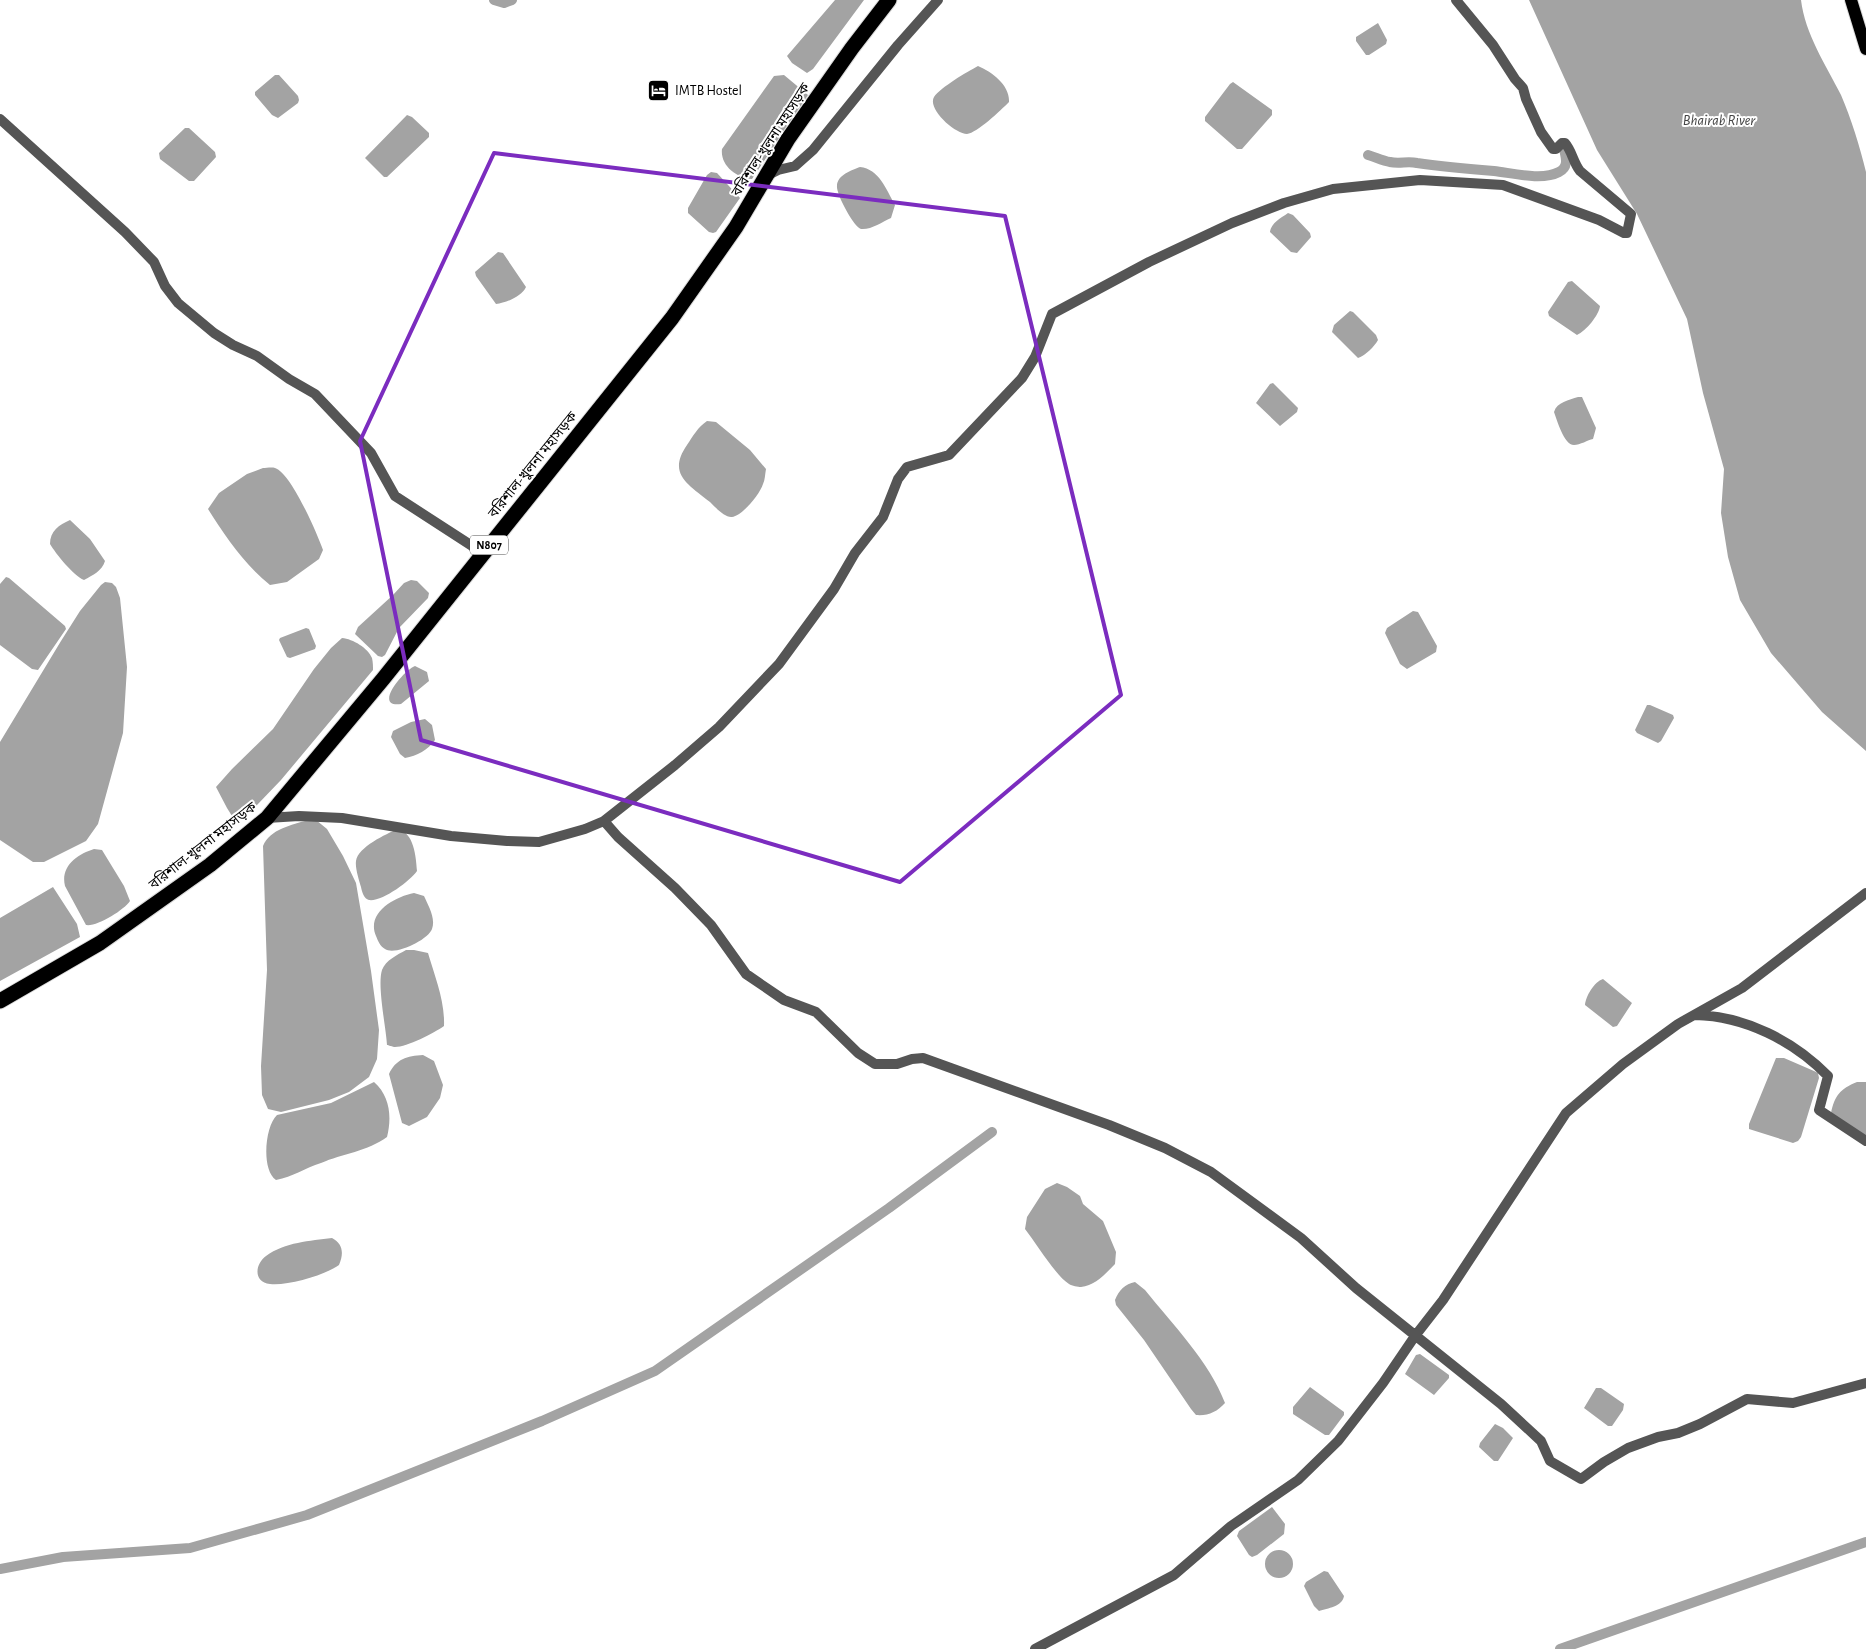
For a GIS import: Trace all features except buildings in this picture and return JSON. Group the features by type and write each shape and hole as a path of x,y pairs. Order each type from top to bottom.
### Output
{"highway":[{"name":"বরিশাল-খুলনা মহাসড়ক","path":"0,1001 100,943 210,865 267,818 384,679 672,318 736,227 788,140 852,48 889,0"}],"main road":[{"path":"1851,0 1866,49"}],"street":[{"path":"765,177 778,170 795,166 813,150 898,45 938,0"},
{"path":"267,818 299,816 342,818 451,836 539,842 585,829 604,821 675,765 719,727 779,664 834,589 855,553 883,518 898,479 907,467 949,455 1022,378 1035,357 1052,314 1149,262 1232,222 1284,203 1333,189 1377,186 1420,180 1502,185 1599,220 1624,233 1628,233 1631,214 1580,170 1574,163 1565,143 1553,149 1538,124 1523,88 1493,45 1456,0"},
{"path":"0,119 125,232 154,262 165,286 178,303 214,333 233,345 258,356 289,379 315,394 372,453 395,496 483,553"},
{"path":"604,821 618,837 675,888 711,925 746,974 784,1000 816,1012 858,1053 875,1064 885,1065 898,1064 912,1058 924,1058 1109,1125 1165,1148 1211,1172 1301,1238 1356,1288 1501,1404 1541,1441 1550,1461 1581,1479 1604,1462 1628,1448 1658,1437 1678,1433 1700,1424 1747,1399 1793,1403 1866,1383"},
{"path":"1035,1649 1174,1575 1231,1526 1298,1480 1338,1442 1383,1383 1415,1336 1443,1300 1566,1113 1623,1064 1678,1024 1742,988 1866,893"},
{"path":"1694,1015 1716,1016 1749,1024 1796,1050 1816,1064 1828,1076 1819,1110 1866,1142"}],"highlighted area":[{"path":"494,153 1005,216 1121,695 900,882 421,740 360,441"}],"water":[{"path":"835,0 864,0 813,69 807,73 792,63 787,56"},
{"name":"Bhairab River","path":"1529,0 1801,0 1811,37 1841,95 1848,113 1866,172 1866,751 1822,712 1771,653 1740,600 1728,557 1721,513 1724,469 1703,393 1687,319 1637,214 1597,150"},
{"path":"1378,23 1387,40 1386,44 1366,55 1356,41 1356,37"},
{"path":"978,66 999,80 1007,90 1009,102 983,126 971,133 962,133 949,125 938,114 933,102 934,97 954,80"},
{"path":"275,75 279,75 298,96 299,100 298,103 278,118 272,115 255,95 255,92"},
{"path":"784,75 808,95 752,179 740,176 726,165 722,149 774,76"},
{"path":"1233,82 1272,110 1272,115 1242,149 1237,149 1205,121 1205,117"},
{"path":"407,115 412,117 429,133 429,137 387,177 384,177 365,158"},
{"path":"185,128 189,128 215,152 216,157 194,181 189,181 160,159 159,153"},
{"path":"860,167 867,169 877,176 885,186 895,205 891,218 865,229 858,227 850,217 837,190 839,179 842,176"},
{"path":"711,172 717,173 740,198 716,232 713,233 709,232 688,213 688,208 707,175"},
{"path":"1288,213 1293,215 1310,233 1311,237 1297,253 1291,252 1270,232 1274,223"},
{"path":"498,252 503,253 526,287 513,299 496,304 475,272"},
{"path":"1572,281 1600,306 1592,322 1577,335 1549,316 1548,312 1568,282"},
{"path":"1350,311 1376,335 1378,340 1370,351 1358,358 1332,332 1334,325"},
{"path":"1273,383 1298,408 1297,412 1280,426 1256,403 1270,384"},
{"path":"1582,397 1596,428 1593,439 1574,445 1570,444 1564,437 1554,412 1558,406 1567,400"},
{"path":"707,421 716,422 750,450 766,469 764,482 758,493 750,504 736,516 729,517 723,514 688,484 680,471 681,455 696,432"},
{"path":"263,468 275,468 288,481 303,504 323,550 319,559 287,582 270,585 228,540 208,509 219,493 247,474"},
{"path":"70,520 90,539 105,561 99,570 84,580 70,569 50,544 50,539 56,529"},
{"path":"6,577 65,626 66,629 38,670 32,669 0,645 0,584"},
{"path":"411,580 417,581 429,593 428,598 399,628 385,655 382,657 378,656 355,634 358,627 404,583"},
{"path":"105,582 112,583 116,587 120,598 127,667 123,733 98,824 86,841 44,862 33,862 0,840 0,742 80,611"},
{"path":"1413,611 1418,612 1437,646 1436,652 1407,669 1400,664 1385,633 1387,628"},
{"path":"306,628 309,629 316,646 315,649 290,658 287,657 279,640 280,638"},
{"path":"342,638 355,642 370,654 373,670 281,780 257,805 237,819 232,816 216,787 273,729 314,669"},
{"path":"415,666 427,672 429,681 401,704 393,704 389,700 393,688 404,674"},
{"path":"1647,705 1673,715 1674,718 1658,743 1637,733 1635,730"},
{"path":"425,719 432,725 435,740 422,752 405,758 400,754 391,737 393,731 411,722"},
{"path":"308,820 316,820 327,829 356,883 379,1030 377,1059 369,1077 349,1092 329,1100 281,1112 268,1109 262,1095 261,1066 267,970 263,846 266,840 276,832"},
{"path":"398,829 408,835 411,840 415,852 417,871 402,885 388,894 375,900 369,900 363,893 357,874 356,861 358,856 367,846"},
{"path":"94,849 102,850 124,886 130,901 110,917 91,925 86,925 65,886 64,879 65,872 76,858"},
{"path":"53,887 77,924 80,937 0,981 0,918"},
{"path":"414,893 424,896 432,916 432,929 424,938 411,946 390,951 385,949 378,942 374,928 378,913 398,898"},
{"path":"406,950 428,953 441,998 444,1026 413,1042 394,1047 387,1045 381,996 381,977 386,963"},
{"path":"1603,979 1632,1003 1617,1026 1613,1027 1585,1005 1591,990"},
{"path":"423,1055 434,1061 443,1085 440,1098 427,1117 409,1126 402,1123 389,1074 395,1065 403,1059"},
{"path":"1776,1058 1784,1058 1818,1073 1819,1078 1801,1137 1793,1143 1749,1129 1749,1124"},
{"path":"374,1082 383,1094 388,1107 387,1137 363,1149 315,1165 288,1177 276,1180 271,1175 267,1158 267,1138 277,1115 331,1103"},
{"path":"1857,1082 1866,1082 1866,1139 1831,1113 1839,1093"},
{"path":"1057,1183 1080,1196 1083,1204 1103,1221 1116,1252 1115,1264 1100,1278 1086,1286 1073,1286 1064,1280 1052,1267 1025,1229 1027,1217 1045,1189"},
{"path":"332,1238 336,1240 342,1249 339,1265 333,1269 306,1279 278,1284 264,1283 258,1276 258,1268 262,1259 273,1251 298,1243"},
{"path":"1135,1282 1145,1290 1178,1330 1210,1373 1225,1403 1219,1409 1208,1414 1196,1415 1144,1340 1116,1305 1115,1300 1120,1290 1128,1284"},
{"path":"1420,1354 1449,1375 1449,1378 1434,1395 1405,1374 1416,1355"},
{"path":"1310,1387 1344,1412 1344,1415 1329,1435 1325,1435 1293,1414 1293,1407"},
{"path":"1596,1388 1601,1388 1624,1404 1623,1410 1612,1426 1608,1426 1584,1408"},
{"path":"1495,1424 1503,1428 1513,1438 1498,1461 1494,1461 1479,1447"},
{"path":"1272,1507 1285,1524 1284,1534 1252,1557 1237,1536 1239,1531"},
{"path":"1279,1550 1289,1554 1293,1564 1289,1574 1279,1578 1269,1574 1265,1564 1269,1554"},
{"path":"1324,1571 1328,1572 1344,1596 1338,1605 1319,1611 1314,1606 1304,1586 1306,1582"}],"waterway":[{"path":"494,0 504,3 512,0"},
{"path":"1368,155 1393,163 1414,162 1527,176 1544,176 1552,175 1564,168 1566,165 1564,149"},
{"path":"0,1569 63,1557 190,1548 307,1515 542,1421 655,1371 889,1208 992,1132"},
{"path":"1560,1649 1866,1542"}],"place":[{"name":"IMTB Hostel","path":"659,91"}]}
